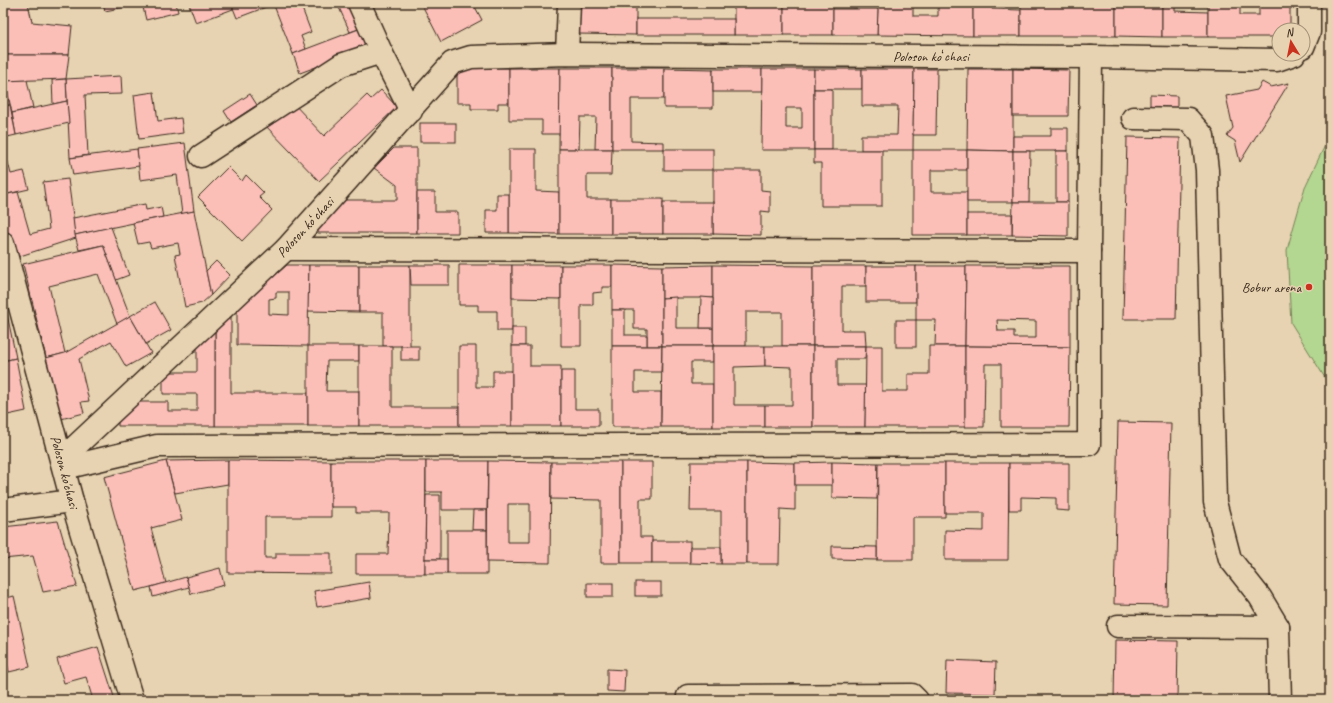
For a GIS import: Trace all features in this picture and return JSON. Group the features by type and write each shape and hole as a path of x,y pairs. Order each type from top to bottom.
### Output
{"street":[{"path":"359,3 381,52 411,111"},
{"path":"567,54 569,3"},
{"path":"1309,3 1310,22"},
{"path":"201,156 341,65 381,52"},
{"name":"Poloson koʻchasi","path":"63,464 286,249 411,111 452,63 471,57 567,54 1091,57 1271,60"},
{"path":"63,464 157,446 1089,444 1091,57"},
{"path":"1133,118 1188,119 1203,136 1207,170 1215,502 1230,559 1260,597 1278,626 1280,700"},
{"name":"Poloson ko'chasi","path":"3,243 72,501 132,700"},
{"path":"286,249 1089,251"},
{"path":"3,510 72,501"},
{"path":"1118,626 1278,626"},
{"path":"688,696 912,695 917,700"}],"green space":[{"name":"Bobur arena","path":"1330,135 1330,386 1291,323 1287,250 1305,187"}],"building":[{"path":"3,3 28,3 32,22 72,26 69,55 3,55"},
{"path":"103,3 124,3 125,7 105,11"},
{"path":"142,3 176,3 178,12 146,20"},
{"path":"231,3 233,9 196,23 189,4"},
{"path":"231,3 273,3 274,4 237,18"},
{"path":"273,3 300,3 311,32 301,36 306,49 293,54"},
{"path":"337,3 353,3 364,27 350,32"},
{"path":"421,3 473,3 482,20 441,42"},
{"path":"579,3 598,3 598,6 636,6 636,35 579,34"},
{"path":"734,3 784,3 784,35 734,35"},
{"path":"784,3 833,3 833,35 784,35"},
{"path":"878,3 913,3 913,16 938,16 938,3 973,3 973,36 877,35"},
{"path":"973,3 992,3 992,9 1021,10 1021,36 973,36"},
{"path":"1021,3 1116,3 1116,36 1021,36"},
{"path":"1116,3 1162,3 1162,37 1116,36"},
{"path":"1162,3 1175,3 1175,11 1208,12 1208,37 1162,37"},
{"path":"1208,3 1240,3 1240,15 1259,15 1259,3 1290,3 1290,22 1271,22 1271,37 1208,37"},
{"path":"833,9 878,9 877,35 833,35"},
{"path":"636,19 734,19 734,35 636,35"},
{"path":"364,27 371,46 300,73 293,54"},
{"path":"3,55 69,55 66,79 5,81"},
{"path":"457,67 509,68 509,103 498,103 498,109 471,109 471,103 457,103"},
{"path":"509,68 560,68 560,134 542,134 542,120 509,120"},
{"path":"560,68 612,68 612,149 595,149 596,117 580,117 579,149 559,149"},
{"path":"612,68 664,68 664,99 631,99 631,141 664,142 664,149 612,149"},
{"path":"664,68 713,69 713,108 664,108"},
{"path":"3,69 10,105 3,106"},
{"path":"713,69 762,69 762,92 713,92"},
{"path":"762,69 814,69 814,150 761,150","holes":["786,108 802,108 802,128 786,128"]},
{"path":"814,69 862,69 862,89 814,89"},
{"path":"862,69 914,69 913,150 861,150 861,135 897,135 898,106 862,106"},
{"path":"914,69 937,69 936,135 913,135"},
{"path":"968,69 1013,69 1013,151 967,150"},
{"path":"1013,69 1069,70 1068,116 1013,116"},
{"path":"121,76 122,94 85,95 88,155 70,158 66,79"},
{"path":"66,79 67,101 53,104 52,80"},
{"path":"27,80 33,108 12,113 5,81"},
{"path":"1262,82 1271,87 1289,83 1240,162 1235,141 1227,136 1233,128 1226,96 1257,90"},
{"path":"814,89 832,89 832,150 814,150"},
{"path":"381,90 397,107 319,181 263,123 293,103 324,136 367,95 371,99"},
{"path":"154,92 158,121 181,118 183,133 139,139 134,95"},
{"path":"250,94 257,105 231,122 224,111"},
{"path":"1150,95 1177,96 1177,111 1150,111"},
{"path":"67,101 69,123 16,135 12,113"},
{"path":"10,105 16,135 3,138 3,106"},
{"path":"420,123 456,123 456,142 420,142"},
{"path":"1051,128 1068,128 1068,151 1013,151 1013,136 1051,136"},
{"path":"1127,137 1180,138 1176,319 1123,319"},
{"path":"3,143 11,174 24,171 29,189 3,195"},
{"path":"185,143 194,211 182,214 177,175 140,180 137,149"},
{"path":"394,148 417,148 417,233 318,233 318,226 344,200 397,200 397,185 374,168"},
{"path":"137,149 139,166 73,175 70,158"},
{"path":"509,149 536,149 536,191 559,192 559,234 509,233"},
{"path":"559,149 612,149 611,175 587,175 587,199 611,199 611,234 559,234"},
{"path":"664,149 713,149 713,170 664,170"},
{"path":"814,150 882,150 882,206 821,206 821,163 814,163"},
{"path":"913,150 967,150 967,170 931,170 931,192 967,192 967,235 913,235"},
{"path":"967,150 1013,151 1013,202 967,202"},
{"path":"1013,151 1030,151 1029,202 1013,202"},
{"path":"1056,151 1068,151 1068,202 1056,202"},
{"path":"228,167 242,181 246,175 264,193 259,197 272,210 242,241 198,197"},
{"path":"713,170 761,170 761,190 770,191 770,212 761,211 761,235 713,234"},
{"path":"68,179 76,238 14,258 3,218 3,195 18,192 30,234 49,229 43,182"},
{"path":"417,192 435,192 435,212 458,212 458,233 417,233"},
{"path":"497,194 509,194 509,233 486,233 486,210 497,210"},
{"path":"611,199 663,199 663,234 611,234"},
{"path":"663,202 713,202 713,234 663,234"},
{"path":"1013,202 1068,202 1068,236 1012,235"},
{"path":"145,204 146,210 161,207 163,217 75,235 73,218"},
{"path":"194,211 211,295 202,303 185,307 175,255 180,254 178,243 151,248 149,242 138,244 133,223"},
{"path":"967,214 1012,214 1012,235 967,235"},
{"path":"111,227 129,275 116,280 103,245 79,250 75,235"},
{"path":"103,245 130,316 117,324 98,274 49,286 65,353 46,358 23,264"},
{"path":"216,261 230,275 211,295 206,271"},
{"path":"287,265 309,265 308,346 237,345 237,308","holes":["276,292 289,292 289,315 269,314 269,299 276,298"]},
{"path":"309,265 359,265 359,312 308,311"},
{"path":"359,265 410,265 410,346 383,346 383,312 359,312"},
{"path":"410,265 449,265 449,285 411,285"},
{"path":"459,265 512,265 512,331 497,331 497,311 478,311 478,305 459,305"},
{"path":"512,265 561,265 561,299 512,298"},
{"path":"561,265 612,265 612,287 602,287 602,292 593,293 593,305 581,305 581,346 561,346"},
{"path":"612,265 662,266 662,346 647,346 647,329 634,329 634,310 612,310"},
{"path":"713,265 713,298 662,298 662,266"},
{"path":"713,265 813,266 813,346 782,346 782,312 746,312 746,346 713,346"},
{"path":"813,266 866,266 866,286 842,286 842,330 865,330 866,346 813,346"},
{"path":"866,266 916,266 916,302 866,302"},
{"path":"916,266 966,266 965,346 935,346 936,320 916,320"},
{"path":"966,266 1070,266 1070,347 965,346","holes":["997,320 1036,321 1036,338 1014,338 1014,331 998,331"]},
{"path":"3,294 16,358 3,361"},
{"path":"676,297 676,328 713,328 713,346 662,346 662,298"},
{"path":"701,297 713,298 713,328 700,328"},
{"path":"155,302 171,330 146,344 130,316"},
{"path":"612,310 625,310 625,335 647,335 647,346 612,346"},
{"path":"231,313 231,393 308,393 308,426 215,426 215,326"},
{"path":"130,316 151,353 126,367 111,341 79,359 89,401 81,402 84,413 61,419 46,358 65,353"},
{"path":"896,320 916,320 916,347 896,347"},
{"path":"215,326 215,426 118,426 118,410 127,402 168,402 168,411 197,411 197,394 163,394 163,372 197,372 197,342"},
{"path":"512,328 525,328 525,346 512,346"},
{"path":"308,346 359,346 359,361 327,361 326,391 359,391 359,426 308,426"},
{"path":"359,346 392,346 392,407 459,407 459,426 359,426"},
{"path":"401,346 419,346 419,360 401,360"},
{"path":"459,346 476,346 476,387 493,387 493,371 512,371 512,426 459,426"},
{"path":"512,346 530,346 530,366 561,366 561,426 512,426"},
{"path":"612,346 662,346 661,372 635,372 635,392 661,392 661,427 612,427"},
{"path":"662,346 713,346 713,362 691,362 691,384 713,384 713,427 661,427"},
{"path":"713,346 765,346 765,366 734,367 734,405 765,405 765,427 713,427"},
{"path":"765,346 813,346 813,427 765,427 765,405 792,405 792,367 765,366"},
{"path":"813,346 866,346 865,359 837,359 837,385 866,385 865,427 813,427"},
{"path":"866,346 882,346 882,391 908,391 908,374 929,374 929,346 965,346 965,427 865,427"},
{"path":"965,346 1070,347 1069,427 1001,427 1001,364 985,364 984,427 965,427"},
{"path":"16,358 26,411 3,416 3,361"},
{"path":"561,371 575,371 575,409 599,409 599,426 561,426"},
{"path":"1118,422 1171,423 1167,605 1114,604"},
{"path":"228,460 228,484 175,493 166,461"},
{"path":"228,460 331,461 331,517 265,517 265,558 276,558 276,553 331,553 331,574 228,573"},
{"path":"166,461 182,520 151,528 166,583 135,591 104,477"},
{"path":"331,461 426,461 425,574 356,574 356,554 388,554 389,513 356,513 356,507 331,507"},
{"path":"426,461 488,461 487,510 442,510 442,492 426,492"},
{"path":"488,461 551,462 550,563 487,562","holes":["508,504 530,504 530,542 508,542"]},
{"path":"551,462 621,462 621,563 601,563 601,500 551,499"},
{"path":"621,462 652,462 652,499 640,499 640,537 652,537 652,563 621,563"},
{"path":"691,462 747,462 747,564 721,564 721,511 690,511"},
{"path":"747,462 795,463 795,510 780,509 779,564 747,564"},
{"path":"832,462 832,485 795,485 795,463"},
{"path":"832,462 878,463 877,499 832,498"},
{"path":"878,463 945,463 945,517 913,517 913,560 877,560"},
{"path":"945,463 1009,463 1008,560 945,560 945,530 984,531 984,513 945,513"},
{"path":"1009,463 1069,463 1069,511 1056,510 1056,498 1021,497 1021,510 1009,510"},
{"path":"426,495 440,495 440,559 425,559"},
{"path":"473,510 487,510 487,530 472,530"},
{"path":"58,521 77,586 43,592 33,556 3,559 3,527"},
{"path":"447,530 487,530 487,574 447,574"},
{"path":"652,541 690,541 690,563 652,563"},
{"path":"832,546 877,547 877,560 832,559"},
{"path":"690,547 721,547 721,564 690,563"},
{"path":"425,559 447,559 447,574 425,574"},
{"path":"220,568 224,585 191,594 186,577"},
{"path":"186,577 189,587 153,597 151,587"},
{"path":"369,582 371,598 317,607 314,591"},
{"path":"635,582 661,582 661,596 635,596"},
{"path":"587,583 613,583 613,597 587,597"},
{"path":"14,596 30,667 9,672 3,644 3,599"},
{"path":"1115,640 1178,641 1177,700 1114,700"},
{"path":"98,647 115,700 93,700 86,677 64,683 57,659"},
{"path":"947,660 996,662 995,694 946,693"},
{"path":"607,669 625,670 624,692 607,691"}],"place":[{"name":"Bobur arena","path":"1309,287"}]}
